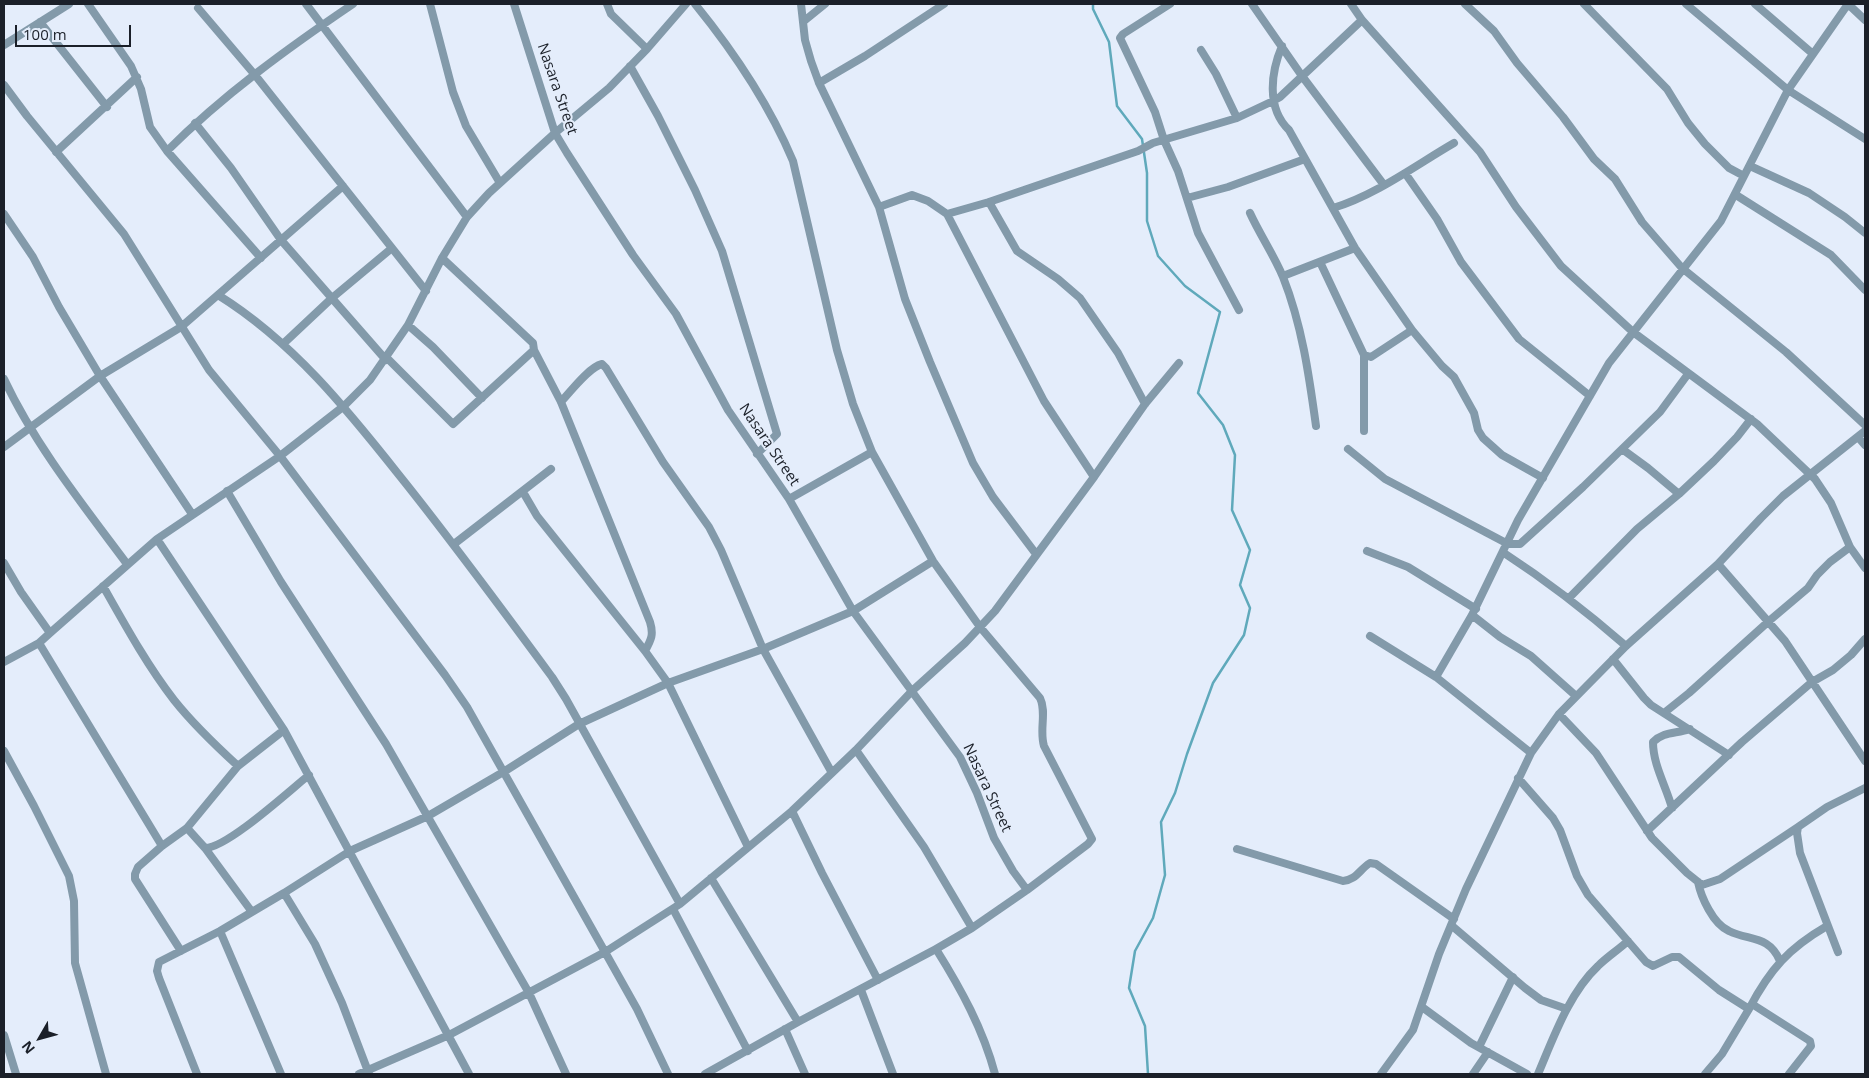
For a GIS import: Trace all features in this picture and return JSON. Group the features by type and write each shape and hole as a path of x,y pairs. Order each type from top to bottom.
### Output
{"street":[{"path":"4,45 69,4"},
{"path":"88,4 137,77 150,126 167,151 261,258"},
{"path":"306,4 323,24 467,217"},
{"path":"167,151 195,123 295,43 353,4"},
{"path":"430,4 453,92 466,126 500,183"},
{"name":"Nasara Street","path":"514,4 555,133 606,215 676,314 728,410 789,499 853,611 960,757 977,793 994,838 1013,871 1027,890"},
{"path":"607,4 611,14 647,49"},
{"path":"4,662 39,642 157,539 280,456 344,406 370,380 386,359 408,325 442,258 467,217 500,183 555,133 609,88 647,49 686,4"},
{"path":"695,4 742,67 762,99 782,134 793,161 836,350 852,404 872,452 933,561 980,627 1040,698 1043,705 1041,737 1044,746 1092,835 1092,839 1088,844 972,928 861,990 785,1029 707,1074"},
{"path":"801,4 805,40 819,83 879,207 905,299 973,463 993,496 1036,554"},
{"path":"804,21 825,4"},
{"path":"819,83 865,56 944,4"},
{"path":"1170,4 1120,38 1154,112 1178,171 1198,232 1239,310"},
{"path":"1252,4 1302,76 1384,185"},
{"path":"1351,4 1362,20 1480,152 1516,207 1561,266 1633,332 1751,419 1782,446 1821,486 1831,503 1850,547 1865,568"},
{"path":"1465,4 1494,31 1594,159 1615,179 1642,222 1682,268 1786,352 1865,425"},
{"path":"1584,4 1662,84 1688,123 1705,144 1729,168 1744,176"},
{"path":"1686,4 1788,90 1865,139"},
{"path":"1755,4 1813,54"},
{"path":"1436,677 1474,612 1504,553 1518,520 1609,363 1721,220 1736,195 1788,90 1848,4 1865,20"},
{"path":"198,8 255,75 426,291"},
{"path":"947,214 989,202 1138,151 1153,143 1237,118 1280,97 1362,20"},
{"path":"40,22 107,107"},
{"path":"1282,46 1275,63 1273,101 1278,117 1289,130 1355,248 1412,330 1454,378 1474,413 1478,430 1483,438 1502,455 1542,478"},
{"path":"1202,50 1237,118"},
{"path":"630,66 658,116 695,190 725,260 777,434 757,454"},
{"path":"56,152 107,107 137,77"},
{"path":"4,84 56,152 124,234 209,370 280,456 445,674 505,771 637,1010 668,1074"},
{"path":"195,123 231,168 281,240 386,359 451,424 455,423 534,350"},
{"path":"1333,208 1349,203 1384,185 1454,143"},
{"path":"1187,198 1228,187 1305,159"},
{"path":"1750,166 1809,193 1845,216 1865,233"},
{"path":"1405,173 1437,219 1461,262 1519,339 1590,396"},
{"path":"4,447 100,376 181,328 343,186"},
{"path":"879,207 912,195 928,201 947,214 1044,401 1094,477"},
{"path":"1736,195 1831,255 1865,290"},
{"path":"989,202 1016,251 1058,279 1080,298 1118,353 1145,404"},
{"path":"1250,213 1282,276 1299,329 1307,364 1316,426"},
{"path":"4,214 33,257 59,307 100,376 192,514"},
{"path":"283,344 332,298 392,248"},
{"path":"1282,276 1355,248"},
{"path":"442,258 533,343 534,350 561,402 650,622 653,638 645,651"},
{"path":"1320,262 1364,355 1364,431"},
{"path":"218,295 251,317 283,344 344,406 454,544 552,677 680,904"},
{"path":"408,325 433,346 482,398"},
{"path":"1364,355 1371,357 1412,330"},
{"path":"359,1074 368,1073 449,1035 605,952 680,904 792,811 856,750 912,691 965,643 995,611 1094,477 1145,404 1180,363"},
{"path":"561,402 598,365 602,364 606,368 663,462 709,527 722,550 763,649 832,773"},
{"path":"1348,449 1385,478 1508,544 1520,544 1660,412 1688,374"},
{"path":"4,379 30,426 73,491 127,564"},
{"path":"1569,598 1637,529 1679,494 1737,437 1751,419"},
{"path":"1381,1074 1413,1030 1439,954 1466,889 1530,753 1559,714 1626,646 1718,564 1784,496 1865,431"},
{"path":"1858,437 1865,445"},
{"path":"1622,449 1679,494"},
{"path":"789,499 872,452"},
{"path":"454,544 552,469"},
{"path":"227,491 281,582 386,744 428,816 528,993 566,1074"},
{"path":"523,492 537,516 558,544 645,651 668,683 748,847"},
{"path":"157,539 284,730 469,1074"},
{"path":"1664,713 1808,588 1817,575 1830,562 1850,547"},
{"path":"1367,551 1408,567 1474,612 1500,637 1531,656 1576,696"},
{"path":"1504,553 1569,598 1626,646"},
{"path":"197,1074 157,971 159,962 220,931 350,851 428,816 505,771 579,724 668,683 763,649 853,611 933,561"},
{"path":"4,563 21,592 50,633"},
{"path":"1718,564 1785,641 1865,761"},
{"path":"103,586 136,644 173,698 210,741 238,766"},
{"path":"1370,636 1436,677 1530,753"},
{"path":"1647,831 1729,755 1812,682 1832,670 1865,638"},
{"path":"39,642 162,846"},
{"path":"1613,659 1644,698 1729,755"},
{"path":"1559,714 1596,753 1647,831 1687,873 1702,885 1720,879 1827,807 1865,788"},
{"path":"1672,808 1665,785 1657,769 1653,742 1658,737 1667,733 1690,729"},
{"path":"180,951 135,879 138,867 187,828 238,766 284,730"},
{"path":"856,750 924,847 972,928"},
{"path":"4,751 69,876 74,901 75,963 106,1074"},
{"path":"205,848 211,848 232,837 309,775"},
{"path":"1518,778 1553,818 1560,830 1577,876 1588,895 1650,966 1672,957 1679,957 1719,990 1810,1040 1812,1046 1790,1074"},
{"path":"792,811 878,980"},
{"path":"1798,827 1797,840 1800,853 1838,952"},
{"path":"187,828 205,848 252,912"},
{"path":"1237,849 1343,881 1355,878 1370,863 1376,864 1452,922 1513,977 1542,1000 1567,1009"},
{"path":"711,878 798,1022"},
{"path":"1698,882 1705,904 1728,931 1757,939 1769,945 1777,953 1780,961"},
{"path":"284,893 315,944 342,1003 368,1073"},
{"path":"672,909 748,1051"},
{"path":"1705,1074 1722,1054 1780,961 1799,943 1827,926"},
{"path":"220,931 281,1074"},
{"path":"1538,1074 1567,1009 1589,976 1628,941"},
{"path":"936,949 956,981 987,1045 995,1074"},
{"path":"1479,1047 1513,977"},
{"path":"861,990 893,1074"},
{"path":"1422,1007 1479,1047 1527,1074"},
{"path":"785,1029 805,1074"},
{"path":"4,1035 16,1074"},
{"path":"1473,1074 1488,1052"}],"waterway":[{"path":"1093,4 1093,9 1109,42 1117,106 1142,139 1147,173 1147,221 1158,256 1185,286 1220,312 1198,393 1223,425 1235,455 1232,510 1250,550 1240,585 1250,608 1244,635 1213,683 1175,793 1161,822 1165,875 1153,918 1135,951 1129,988 1145,1026 1148,1074"}]}
